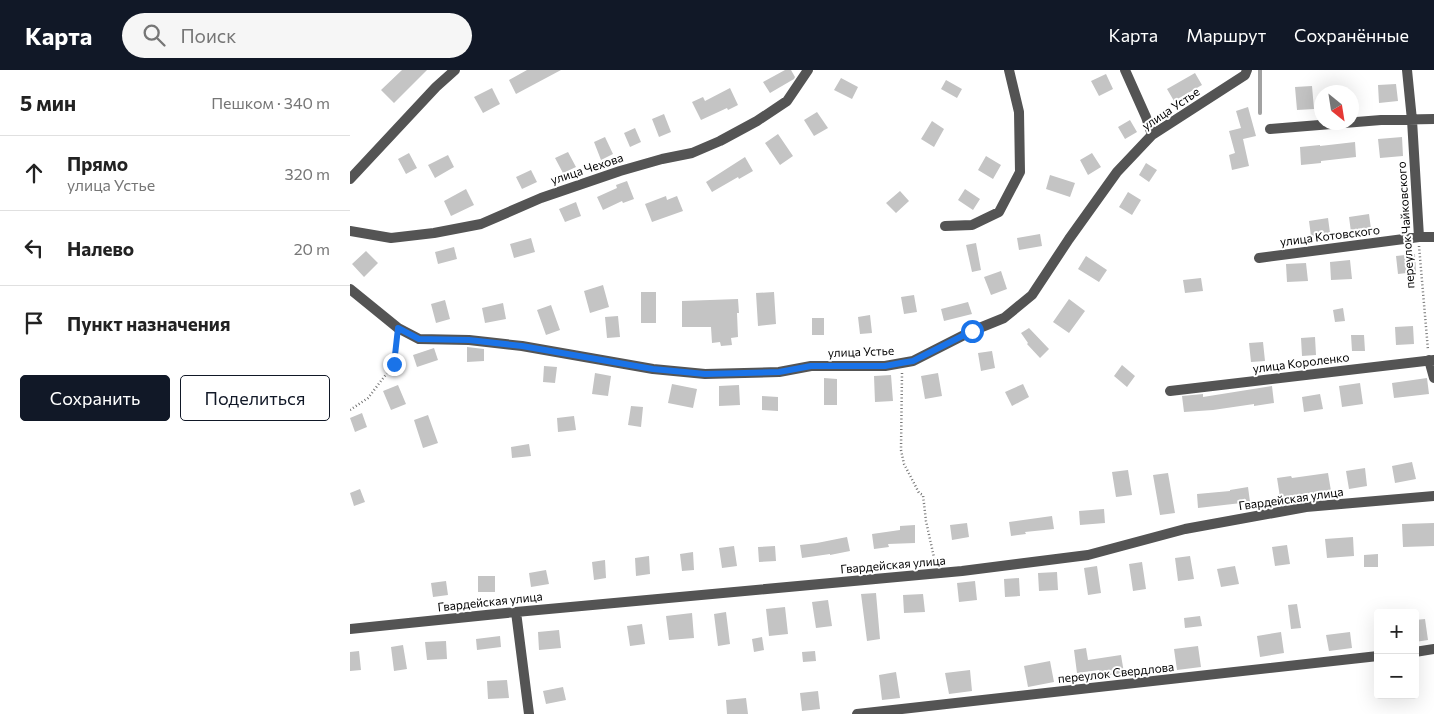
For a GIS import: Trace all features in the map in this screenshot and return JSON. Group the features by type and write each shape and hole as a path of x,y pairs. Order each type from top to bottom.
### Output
{"street":[{"path":"350,179 436,86 455,70"},
{"name":"улица Чехова","path":"350,231 391,238 434,233 481,224 541,198 620,171 692,153 757,122 787,101 808,70"},
{"path":"945,226 972,225 1000,212 1020,172 1019,112 1009,70"},
{"path":"1125,70 1146,116 1152,135"},
{"name":"переулок Чайковского","path":"1407,70 1419,237"},
{"name":"улица Устье","path":"350,289 398,328 419,339 469,340 513,345 653,369 705,374 779,372 811,366 885,366 913,361 972,331 1004,318 1032,295 1117,172 1152,135 1246,72"},
{"path":"1270,129 1381,120 1434,119"},
{"name":"улица Котовского","path":"1259,258 1419,237 1434,237"},
{"path":"1432,360 1434,378"},
{"name":"улица Короленко","path":"1170,391 1432,360"},
{"name":"Гвардейская улица","path":"350,629 936,574 1088,555 1185,529 1306,507 1434,496"},
{"path":"516,612 529,714"},
{"path":"1419,651 1434,649"},
{"name":"переулок Свердлова","path":"857,714 1374,656"}],"path":[{"name":"переулок Чайковского","path":"1419,237 1432,360"},
{"path":"350,410 368,398 394,364 398,328"},
{"path":"902,369 902,457 916,488 923,495 936,574"}],"building":[{"path":"402,70 427,70 394,103 381,90"},
{"path":"527,70 561,70 516,94 509,80"},
{"path":"785,70 791,70 795,77 794,79 770,93 763,82"},
{"path":"1195,73 1202,85 1174,101 1167,89"},
{"path":"1106,74 1113,89 1099,96 1091,81"},
{"path":"841,78 858,87 852,99 834,90"},
{"path":"946,80 962,89 957,98 941,89"},
{"path":"1396,84 1398,101 1379,103 1378,85"},
{"path":"1312,86 1314,109 1297,110 1295,87"},
{"path":"492,88 500,104 483,113 474,97"},
{"path":"730,88 738,105 701,120 692,102 703,97 705,101"},
{"path":"1248,107 1256,136 1243,139 1249,166 1232,170 1229,155 1235,153 1229,131 1241,128 1236,111"},
{"path":"817,112 828,128 814,136 804,120"},
{"path":"664,114 671,132 659,137 652,119"},
{"path":"1130,120 1137,132 1125,139 1118,127"},
{"path":"932,121 944,129 934,147 921,139"},
{"path":"635,128 641,142 630,147 624,133"},
{"path":"778,134 793,156 780,165 765,143"},
{"path":"605,137 613,154 601,160 594,142"},
{"path":"1402,137 1403,156 1380,158 1378,139"},
{"path":"1355,142 1356,157 1301,165 1300,147"},
{"path":"568,152 576,167 563,173 555,158"},
{"path":"409,153 417,168 406,174 398,159"},
{"path":"1092,153 1101,167 1088,175 1080,160"},
{"path":"448,155 454,167 435,178 428,165"},
{"path":"986,156 1001,165 993,179 978,170"},
{"path":"745,157 753,171 712,192 706,182"},
{"path":"1146,163 1157,170 1149,182 1139,175"},
{"path":"531,170 537,182 522,189 516,177"},
{"path":"1050,175 1075,183 1070,197 1046,189"},
{"path":"627,181 634,199 623,203 622,201 603,210 597,197 617,188 616,185"},
{"path":"466,189 474,205 451,216 444,201"},
{"path":"965,189 980,199 973,210 958,200"},
{"path":"900,191 909,201 896,213 886,203"},
{"path":"1128,192 1141,200 1132,215 1119,207"},
{"path":"666,196 667,200 677,196 683,211 652,222 645,204"},
{"path":"576,202 581,216 565,222 559,209"},
{"path":"1369,214 1371,229 1351,232 1349,217"},
{"path":"1328,218 1330,233 1311,236 1309,221"},
{"path":"1040,234 1042,246 1019,250 1017,238"},
{"path":"531,238 535,252 514,258 510,244"},
{"path":"976,243 981,270 972,272 966,245"},
{"path":"454,247 457,259 438,264 435,252"},
{"path":"366,251 378,263 364,277 352,264"},
{"path":"1415,254 1416,272 1398,274 1396,256"},
{"path":"1086,256 1107,270 1099,282 1078,269"},
{"path":"1350,260 1352,279 1331,280 1330,262"},
{"path":"1306,263 1308,281 1287,282 1286,264"},
{"path":"1001,271 1007,289 991,295 984,277"},
{"path":"1201,278 1203,291 1185,293 1183,280"},
{"path":"603,285 609,307 590,313 584,291"},
{"path":"641,292 656,292 656,323 641,323"},
{"path":"774,292 776,324 758,326 756,293"},
{"path":"914,295 917,312 904,314 901,297"},
{"path":"738,299 738,337 731,338 732,345 721,346 720,342 712,343 711,327 682,327 682,301"},
{"path":"1069,299 1085,311 1069,333 1053,322"},
{"path":"445,300 450,319 436,323 431,304"},
{"path":"968,302 972,314 944,321 941,309"},
{"path":"503,303 506,319 485,323 482,308"},
{"path":"551,305 560,330 546,335 537,310"},
{"path":"1343,308 1345,321 1335,322 1333,310"},
{"path":"870,315 872,333 860,334 858,317"},
{"path":"618,316 620,337 607,338 605,317"},
{"path":"812,318 824,318 824,335 812,335"},
{"path":"1413,326 1414,344 1396,345 1395,327"},
{"path":"1029,328 1049,349 1040,358 1027,344 1021,333"},
{"path":"1351,335 1364,335 1365,351 1352,351"},
{"path":"1315,337 1316,355 1302,356 1301,338"},
{"path":"1263,342 1265,361 1251,362 1249,343"},
{"path":"467,347 484,349 484,361 467,362"},
{"path":"434,348 438,360 417,367 413,355"},
{"path":"992,351 995,368 981,371 978,353"},
{"path":"1122,365 1135,376 1127,387 1114,376"},
{"path":"544,366 557,367 555,383 543,382"},
{"path":"595,373 611,376 608,396 592,394"},
{"path":"938,373 942,396 925,399 921,376"},
{"path":"891,375 893,401 875,402 874,376"},
{"path":"824,378 837,379 837,405 824,405"},
{"path":"1427,378 1429,394 1394,398 1392,383"},
{"path":"1360,383 1363,404 1342,407 1339,386"},
{"path":"672,384 697,389 693,408 668,403"},
{"path":"1023,384 1029,397 1012,406 1005,392"},
{"path":"398,385 406,404 391,410 383,391"},
{"path":"739,385 740,405 719,406 719,386"},
{"path":"1272,386 1274,403 1184,412 1182,396 1203,394 1203,397"},
{"path":"1320,394 1323,409 1304,412 1302,397"},
{"path":"762,396 778,397 778,411 762,410"},
{"path":"631,406 643,407 641,427 628,425"},
{"path":"362,413 367,427 355,432 350,418"},
{"path":"428,415 438,443 423,448 414,420"},
{"path":"574,416 576,430 558,432 557,418"},
{"path":"529,444 531,456 512,458 511,447"},
{"path":"1412,462 1416,479 1395,483 1392,466"},
{"path":"1365,468 1367,486 1349,489 1346,471"},
{"path":"1128,470 1132,495 1116,497 1112,472"},
{"path":"1168,473 1175,513 1160,515 1153,475"},
{"path":"1328,473 1331,491 1280,497 1277,478"},
{"path":"1248,487 1250,502 1198,508 1197,494 1230,491"},
{"path":"360,489 365,502 354,506 350,493"},
{"path":"1104,509 1105,523 1080,525 1079,511"},
{"path":"1052,516 1054,529 1025,532 1026,534 1011,536 1009,522"},
{"path":"967,523 969,537 952,540 950,525"},
{"path":"1434,523 1434,546 1403,547 1402,524"},
{"path":"915,525 915,543 888,544 889,547 874,549 872,534 900,530 900,526"},
{"path":"847,537 850,551 802,558 800,545"},
{"path":"1353,537 1354,556 1327,558 1325,539"},
{"path":"1287,545 1290,564 1275,566 1272,547"},
{"path":"734,546 737,566 722,568 719,548"},
{"path":"775,546 776,561 759,562 758,547"},
{"path":"693,552 694,570 682,571 680,554"},
{"path":"1378,554 1378,567 1364,567 1364,555"},
{"path":"649,556 650,574 636,576 635,558"},
{"path":"1190,556 1194,579 1178,581 1175,558"},
{"path":"605,560 606,578 594,580 592,562"},
{"path":"1142,562 1146,589 1133,591 1129,564"},
{"path":"1097,566 1101,593 1088,595 1084,568"},
{"path":"1235,566 1239,584 1221,587 1217,569"},
{"path":"546,570 549,584 531,587 529,573"},
{"path":"1057,572 1058,590 1039,591 1038,573"},
{"path":"478,576 495,576 495,592 478,592"},
{"path":"1019,578 1020,596 1005,597 1004,579"},
{"path":"446,581 448,595 433,597 431,583"},
{"path":"975,581 977,600 959,602 957,583"},
{"path":"876,593 880,639 867,641 861,594"},
{"path":"923,594 925,612 904,613 903,595"},
{"path":"828,600 832,626 816,628 812,602"},
{"path":"1297,604 1301,628 1291,629 1288,605"},
{"path":"785,607 788,634 769,636 766,609"},
{"path":"726,612 730,644 718,646 714,614"},
{"path":"692,613 694,638 669,640 666,616"},
{"path":"1200,616 1202,626 1185,628 1184,618"},
{"path":"1425,619 1428,640 1419,641 1419,620"},
{"path":"642,624 645,644 630,646 627,626"},
{"path":"559,630 561,648 539,650 538,632"},
{"path":"1281,632 1284,653 1260,657 1257,636"},
{"path":"1350,632 1352,648 1329,651 1326,635"},
{"path":"500,636 501,647 477,650 476,639"},
{"path":"762,637 764,650 754,652 752,639"},
{"path":"446,641 447,659 427,660 425,642"},
{"path":"403,645 407,669 394,671 391,647"},
{"path":"1198,646 1201,667 1177,670 1174,649"},
{"path":"1086,648 1088,660 1121,655 1124,673 1100,676 1099,670 1077,673 1074,650"},
{"path":"359,651 361,670 350,671 350,652"},
{"path":"815,651 816,661 803,662 802,652"},
{"path":"1050,661 1054,682 1028,687 1024,666"},
{"path":"970,670 972,691 949,694 945,673"},
{"path":"896,672 900,698 882,700 879,675"},
{"path":"507,680 509,698 488,699 487,681"},
{"path":"563,687 566,700 546,704 543,691"},
{"path":"818,691 820,709 802,711 800,693"},
{"path":"746,698 748,714 727,714 726,700"}],"waterway":[{"path":"1260,70 1260,113"}],"route":[{"path":"394,364 398,328 419,339 469,340 522,346 653,369 705,374 779,372 811,366 885,366 913,361 972,331"}]}
